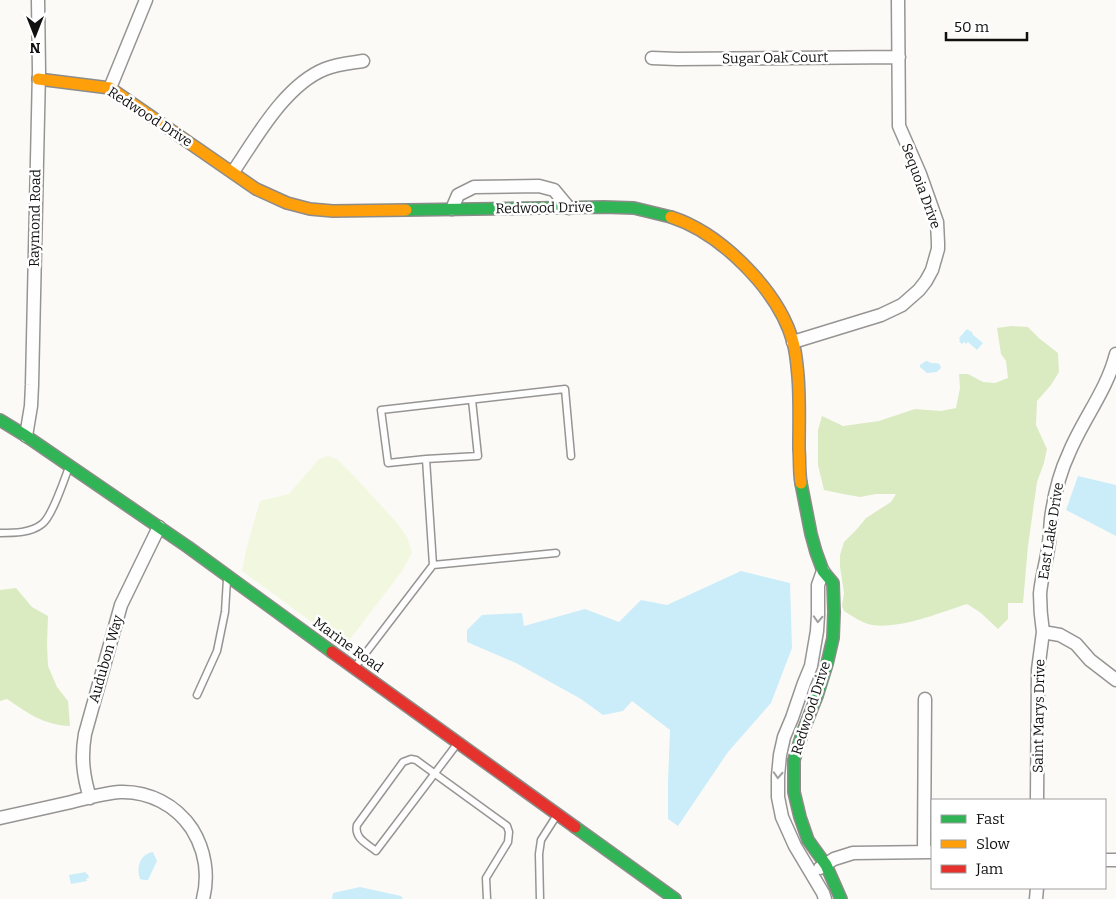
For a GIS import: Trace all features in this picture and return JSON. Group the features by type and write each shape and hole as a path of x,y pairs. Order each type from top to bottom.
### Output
{"street":[{"name":"Raymond Road","path":"26,436 31,406 32,384 38,0"},
{"path":"110,88 146,0"},
{"name":"Sequoia Drive","path":"793,342 892,311 919,290 932,270 938,249 939,234 937,222 920,174 899,126 898,0"},
{"name":"Sugar Oak Court","path":"652,58 899,57"},
{"path":"233,172 274,111 305,80 324,69 363,61"},
{"name":"Redwood Drive","path":"38,79 110,88 256,189 287,203 310,209 333,211 606,207 644,209 680,220 697,228 729,250 755,277 777,307 793,342 799,392 798,430 802,496 811,534 823,571 833,583 834,612 833,638 827,664 794,760 794,792 808,840 826,865 841,899"},
{"path":"452,210 458,195 474,187 539,186 554,190 569,208"},
{"name":"East Lake Drive","path":"1043,632 1040,593 1049,547 1055,495 1069,452 1111,384 1116,354"},
{"name":"Marine Road","path":"0,420 227,575 675,899"},
{"name":"Audubon Way","path":"90,798 82,764 84,734 121,605 159,527"},
{"name":"Redwood Drive","path":"823,571 818,585 817,632 811,666 784,737 780,755 778,797 782,817 795,846 825,899"},
{"path":"1043,632 1060,636 1076,644 1090,660 1116,680"},
{"name":"Saint Marys Drive","path":"1037,799 1038,670 1043,632"},
{"path":"811,873 839,857 853,852 928,852 924,698"},
{"path":"0,818 118,792 139,794 160,800 179,814 195,834 204,858 206,871 203,899"}],"lane":[{"path":"472,400 478,456 388,463 382,410 565,389 571,456"},
{"path":"354,668 432,565 426,459"},
{"path":"0,533 26,531 46,521 70,466"},
{"path":"432,565 556,553"},
{"path":"197,695 217,652 225,612 227,575"},
{"path":"458,742 435,774 376,851 358,836 356,831 357,825 403,762 411,759 416,760 435,774 507,826 509,832 508,842 486,878 487,899"},
{"path":"540,899 539,854 541,840 557,814"}],"green space":[{"path":"1011,326 1028,327 1058,353 1059,372 1037,401 1036,425 1047,449 1037,482 1028,546 1023,603 1008,603 1008,619 998,629 981,613 967,604 895,625 872,625 861,621 844,611 842,606 844,593 840,555 844,542 866,518 891,502 896,494 876,494 860,497 824,490 818,465 818,430 822,416 843,426 879,421 915,409 941,411 956,408 960,388 959,374 968,374 983,382 995,383 1008,378 1006,361 1001,354 997,328"},
{"path":"328,456 337,459 397,523 407,537 412,553 402,571 345,646 242,571 260,501 289,494 319,459"},
{"path":"16,588 32,607 48,616 48,666 57,687 68,701 70,726 44,721 7,699 0,701 0,590"}],"water":[{"path":"967,329 983,343 977,350 968,342 962,344 959,341 959,338"},
{"path":"926,361 938,364 941,368 937,372 927,373 920,367"},
{"path":"1078,476 1116,485 1116,536 1066,510"},
{"path":"741,571 790,583 792,648 771,703 728,752 678,826 668,819 670,730 632,701 623,711 603,715 581,699 516,663 467,642 467,630 482,615 522,613 524,626 585,609 619,622 641,600 667,605"},
{"path":"153,852 157,861 148,880 140,879 140,862 145,855"},
{"path":"86,872 89,878 86,879 87,881 71,884 69,875"},
{"path":"360,887 401,896 403,899 332,899 333,893"}],"traffic: fast":[{"path":"406,210 604,207 634,208 671,217"},
{"path":"0,420 188,547 332,652"},
{"path":"801,483 816,552 823,571 833,583 834,612 833,638 827,664 794,760 794,792 808,840 826,865 841,899"},
{"path":"575,827 675,899"}],"traffic: slow":[{"path":"38,79 110,88 256,189 287,203 310,209 333,211 406,210"},
{"path":"671,217 709,236 746,266 775,303 786,323 794,346 797,367 801,483"}],"traffic: jam":[{"path":"332,652 575,827"}]}
